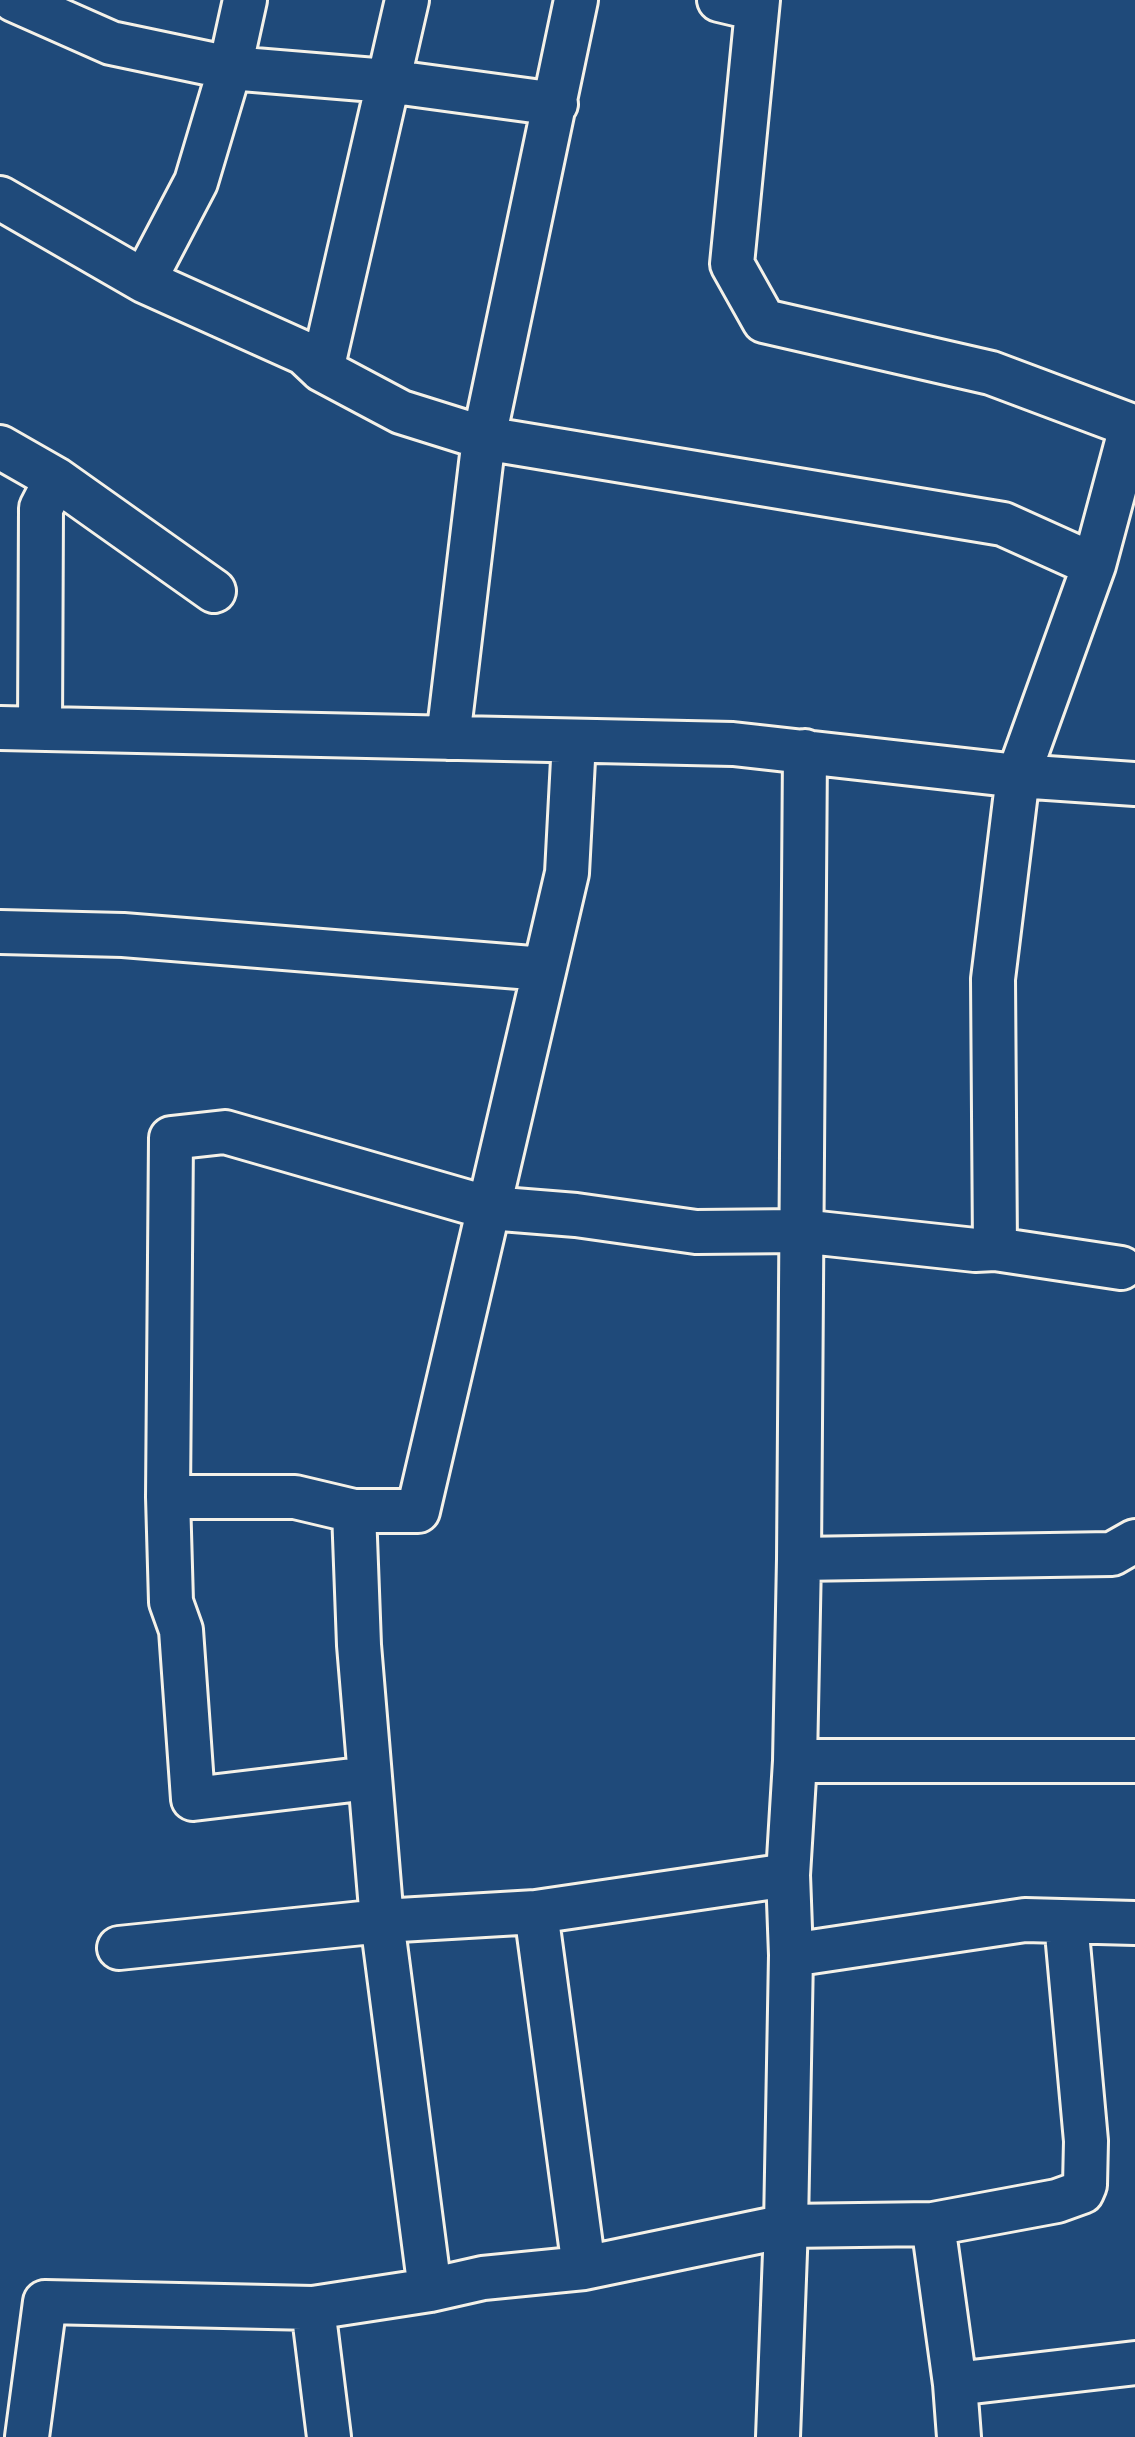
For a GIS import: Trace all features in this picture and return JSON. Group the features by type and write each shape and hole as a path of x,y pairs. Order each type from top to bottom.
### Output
{"street":[{"path":"14,0 111,43 230,68 387,81 556,104"},
{"path":"144,281 196,182 230,68 245,0"},
{"path":"322,370 407,0"},
{"path":"448,738 484,438 576,0"},
{"path":"744,3 732,264 764,321 991,373 1133,427 1094,565 1018,776 993,979 995,1249"},
{"path":"0,198 144,281 304,353 322,370 401,412 484,438 1003,524 1094,565"},
{"path":"0,447 56,479 214,591"},
{"path":"56,479 41,508 20,729 733,744 1018,776 1135,784"},
{"path":"168,1497 295,1497 354,1511 418,1511 567,873 574,741"},
{"path":"778,2437 791,1955 788,1875 795,1761 799,1559 805,751"},
{"path":"0,932 123,935 544,969"},
{"path":"369,1778 193,1799 181,1630 171,1602 168,1497 171,1138 225,1132 489,1208 576,1215 696,1232 800,1231 975,1250 995,1249 1121,1268"},
{"path":"354,1511 359,1645 382,1921 430,2290"},
{"path":"799,1559 1112,1554 1135,1541"},
{"path":"795,1761 1135,1761"},
{"path":"119,1948 382,1921 536,1912 788,1875"},
{"path":"536,1912 584,2268"},
{"path":"791,1955 1025,1920 1135,1923"},
{"path":"27,2437 45,2302 313,2308 430,2290 483,2278 584,2268 786,2226 933,2224 1057,2201 1082,2192 1085,2185 1086,2141 1066,1922"},
{"path":"933,2224 955,2384 959,2437"},
{"path":"313,2308 329,2437"},
{"path":"955,2384 1135,2363"}]}
